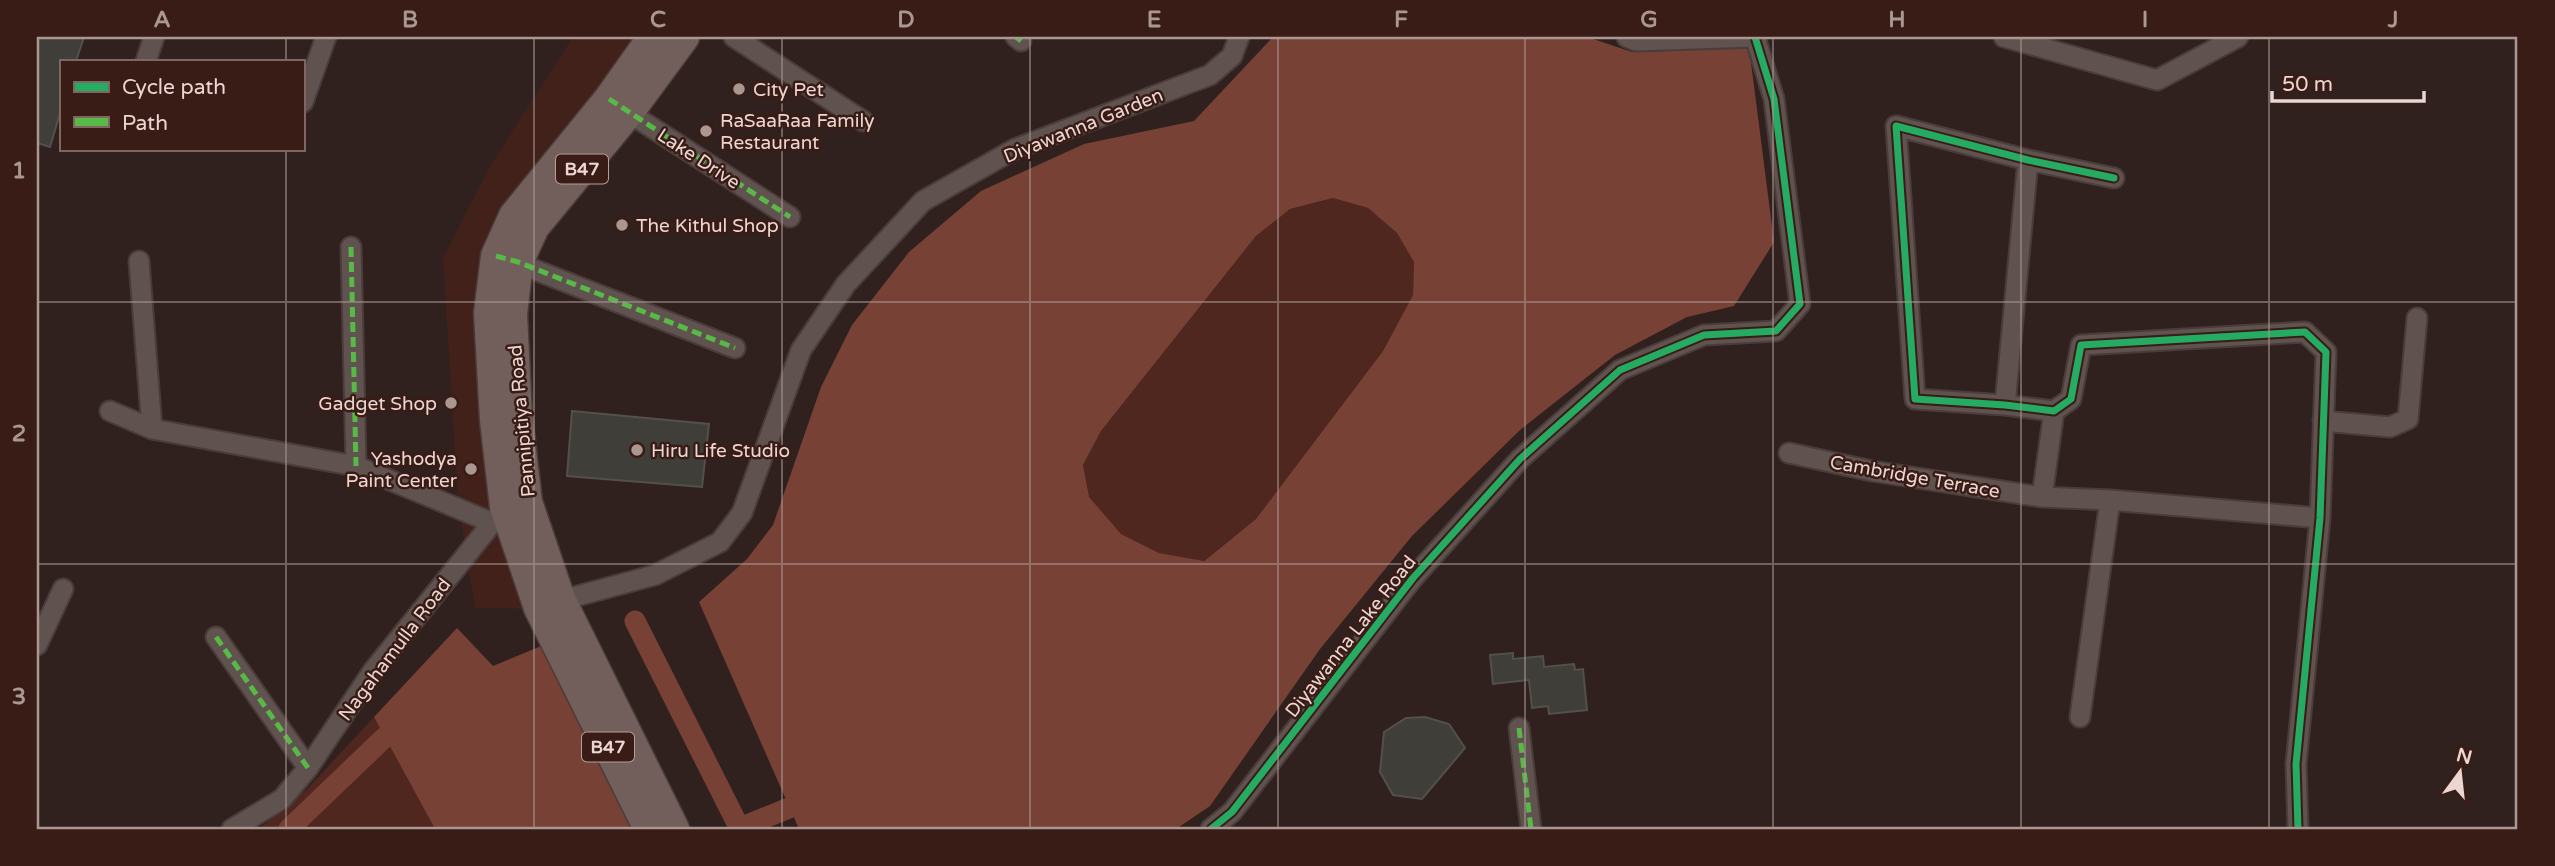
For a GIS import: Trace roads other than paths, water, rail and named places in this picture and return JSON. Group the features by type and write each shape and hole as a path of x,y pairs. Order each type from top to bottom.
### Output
{"main road":[{"name":"Pannipitiya Road","path":"619,106 653,37"},
{"name":"Pannipitiya Road","path":"649,829 509,511 495,420 489,313 507,259 514,216 684,37"},
{"name":"Pannipitiya Road","path":"549,604 674,829"}],"street":[{"path":"146,60 154,37"},
{"path":"304,99 326,37"},
{"path":"734,37 863,121"},
{"name":"Diyawanna Garden","path":"549,604 654,575 720,542 742,513 801,349 846,284 923,201 1015,149 1210,75 1231,56 1239,37"},
{"path":"1627,37 1636,41 1755,37"},
{"name":"Diyawanna Lake Road","path":"1211,829 1232,813 1413,578 1520,459 1560,423 1620,370 1704,335 1776,331 1800,304 1774,99 1755,37"},
{"path":"2004,37 2157,80 2238,37"},
{"name":"Lake Drive","path":"619,106 789,217"},
{"path":"2114,178 2028,160 1896,126 1915,399 2054,411 2071,398 2081,345 2305,332 2326,352 2320,518 2296,764 2298,829"},
{"path":"2005,405 2028,160"},
{"path":"351,247 356,466"},
{"path":"507,259 734,348"},
{"path":"139,261 152,429"},
{"path":"2323,421 2390,427 2408,419 2417,318"},
{"path":"110,411 152,429 356,466 509,511"},
{"path":"2042,497 2054,411"},
{"name":"Cambridge Terrace","path":"1789,453 1872,471 2042,497 2110,500 2320,518"},
{"path":"2080,718 2110,500"},
{"name":"Nagahamulla Road","path":"232,829 282,799 308,768 373,671 509,511"},
{"path":"37,645 64,589"},
{"path":"216,637 308,768"},
{"path":"1519,728 1531,829"}],"waterway":[{"path":"635,621 740,829"},
{"path":"289,829 385,737"},
{"path":"740,828 789,808"}],"place":[{"name":"City Pet","path":"739,89"},
{"name":"RaSaaRaa Family Restaurant","path":"706,131"},
{"name":"The Kithul Shop","path":"622,225"},
{"name":"Gadget Shop","path":"451,403"},
{"name":"Hiru Life Studio","path":"637,450"},
{"name":"Yashodya Paint Center","path":"471,469"}]}
